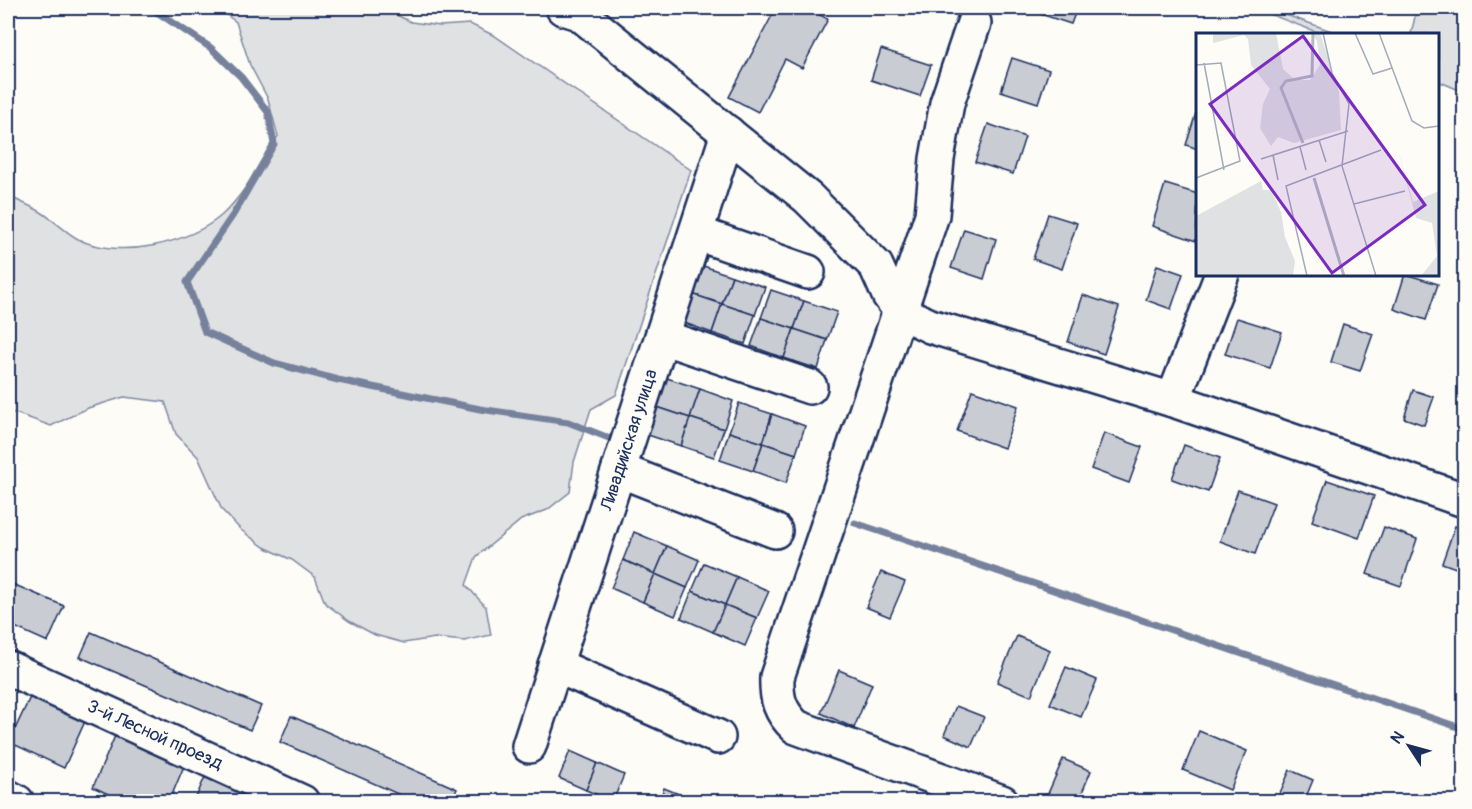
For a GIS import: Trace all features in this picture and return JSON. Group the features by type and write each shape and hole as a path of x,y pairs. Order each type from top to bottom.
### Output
{"street":[{"path":"563,8 579,13 808,198 876,266 889,295 902,312 930,326 1173,400 1464,500"},
{"path":"974,23 947,104 937,159 932,215 902,312 777,677 776,696 783,715 796,727 1002,801"},
{"name":"Ливадийская улица","path":"529,746 728,133"},
{"path":"696,233 808,272"},
{"path":"1173,400 1221,276"},
{"path":"662,337 810,387"},
{"path":"619,470 775,531"},
{"path":"555,665 718,737"},
{"name":"3-й Лесной проезд","path":"8,668 302,801"},
{"path":"8,797 17,801"}],"shaded area":[{"path":"217,8 382,8 411,22 440,26 470,24 495,36 691,170 616,395 591,409 574,462 570,492 547,510 521,520 476,557 466,585 486,607 491,635 464,641 435,638 404,643 375,635 349,621 325,603 315,577 292,560 264,547 241,530 222,510 198,457 176,434 165,402 124,397 88,408 51,426 15,413 8,413 8,196 41,212 78,239 94,245 113,248 153,246 191,234 222,215 245,188 278,136 268,99 250,65 236,22"},
{"path":"1253,8 1266,8 1337,33 1319,33"},
{"path":"1417,8 1464,8 1464,92 1439,81 1439,33 1411,33"}],"building":[{"path":"776,8 806,8 828,19 802,68 785,59 758,112 729,97"},
{"path":"1028,8 1077,8 1071,24 1028,10"},
{"path":"881,49 931,65 920,96 871,80"},
{"path":"1012,58 1049,70 1038,103 1001,91"},
{"path":"1196,113 1196,148 1186,145"},
{"path":"988,124 1025,137 1013,174 975,162"},
{"path":"1165,184 1196,193 1196,241 1152,226"},
{"path":"1048,214 1077,223 1062,269 1033,259"},
{"path":"964,229 996,239 984,279 951,268"},
{"path":"698,264 732,276 722,304 689,293"},
{"path":"1157,265 1183,274 1171,309 1146,300"},
{"path":"732,276 765,287 755,315 722,304"},
{"path":"1404,276 1438,284 1426,320 1394,309"},
{"path":"771,290 804,301 794,329 761,318"},
{"path":"689,293 722,304 712,333 679,321"},
{"path":"1083,295 1119,307 1104,354 1068,342"},
{"path":"804,301 837,312 827,340 794,329"},
{"path":"722,304 755,315 745,344 712,333"},
{"path":"761,318 794,329 784,358 751,346"},
{"path":"1237,318 1282,332 1270,368 1225,354"},
{"path":"1343,324 1373,334 1360,371 1331,362"},
{"path":"794,329 827,340 818,369 784,358"},
{"path":"667,378 700,389 690,418 657,407"},
{"path":"700,389 733,401 724,429 690,418"},
{"path":"972,390 1018,406 1004,448 957,431"},
{"path":"1413,390 1434,397 1424,425 1404,418"},
{"path":"739,403 772,414 763,443 729,432"},
{"path":"657,407 690,418 681,446 648,435"},
{"path":"772,414 805,426 796,454 763,443"},
{"path":"690,418 724,429 714,457 681,446"},
{"path":"729,432 763,443 753,471 720,460"},
{"path":"1104,433 1142,447 1129,483 1091,469"},
{"path":"763,443 796,454 786,483 753,471"},
{"path":"1184,445 1220,458 1208,492 1172,479"},
{"path":"1327,480 1374,496 1359,538 1312,521"},
{"path":"1238,490 1274,503 1255,554 1220,541"},
{"path":"1455,526 1464,529 1464,571 1442,563"},
{"path":"1384,527 1417,539 1401,586 1367,574"},
{"path":"634,532 667,546 655,574 623,560"},
{"path":"667,546 699,560 687,588 655,574"},
{"path":"623,560 655,574 643,602 611,588"},
{"path":"704,563 737,577 725,605 692,591"},
{"path":"881,572 905,582 890,617 866,607"},
{"path":"655,574 687,588 675,616 643,602"},
{"path":"737,577 769,591 757,618 725,605"},
{"path":"8,582 64,606 48,642 8,624"},
{"path":"692,591 725,605 713,632 681,618"},
{"path":"725,605 757,618 745,646 713,632"},
{"path":"91,632 261,706 250,730 80,657"},
{"path":"1017,636 1050,650 1031,696 997,682"},
{"path":"1066,667 1097,680 1081,717 1050,704"},
{"path":"839,670 872,684 854,728 821,713"},
{"path":"32,693 86,719 64,768 9,742"},
{"path":"956,706 984,717 971,747 944,735"},
{"path":"291,716 457,789 451,802 416,802 280,742"},
{"path":"1199,731 1247,751 1230,790 1183,770"},
{"path":"115,736 184,766 169,802 126,802 93,787"},
{"path":"570,751 597,763 586,790 559,778"},
{"path":"1063,759 1091,771 1078,802 1060,802 1047,796"},
{"path":"597,763 624,775 613,801 586,790"},
{"path":"1290,770 1313,780 1304,802 1276,802"},
{"path":"205,777 260,802 194,802"},
{"path":"664,788 691,799 690,802 659,802"}],"waterway":[{"path":"151,8 211,48 241,77 268,112 274,144 233,215 187,282 205,332 274,363 338,380 480,409 568,422 614,440"},
{"path":"855,523 1464,729"}]}
